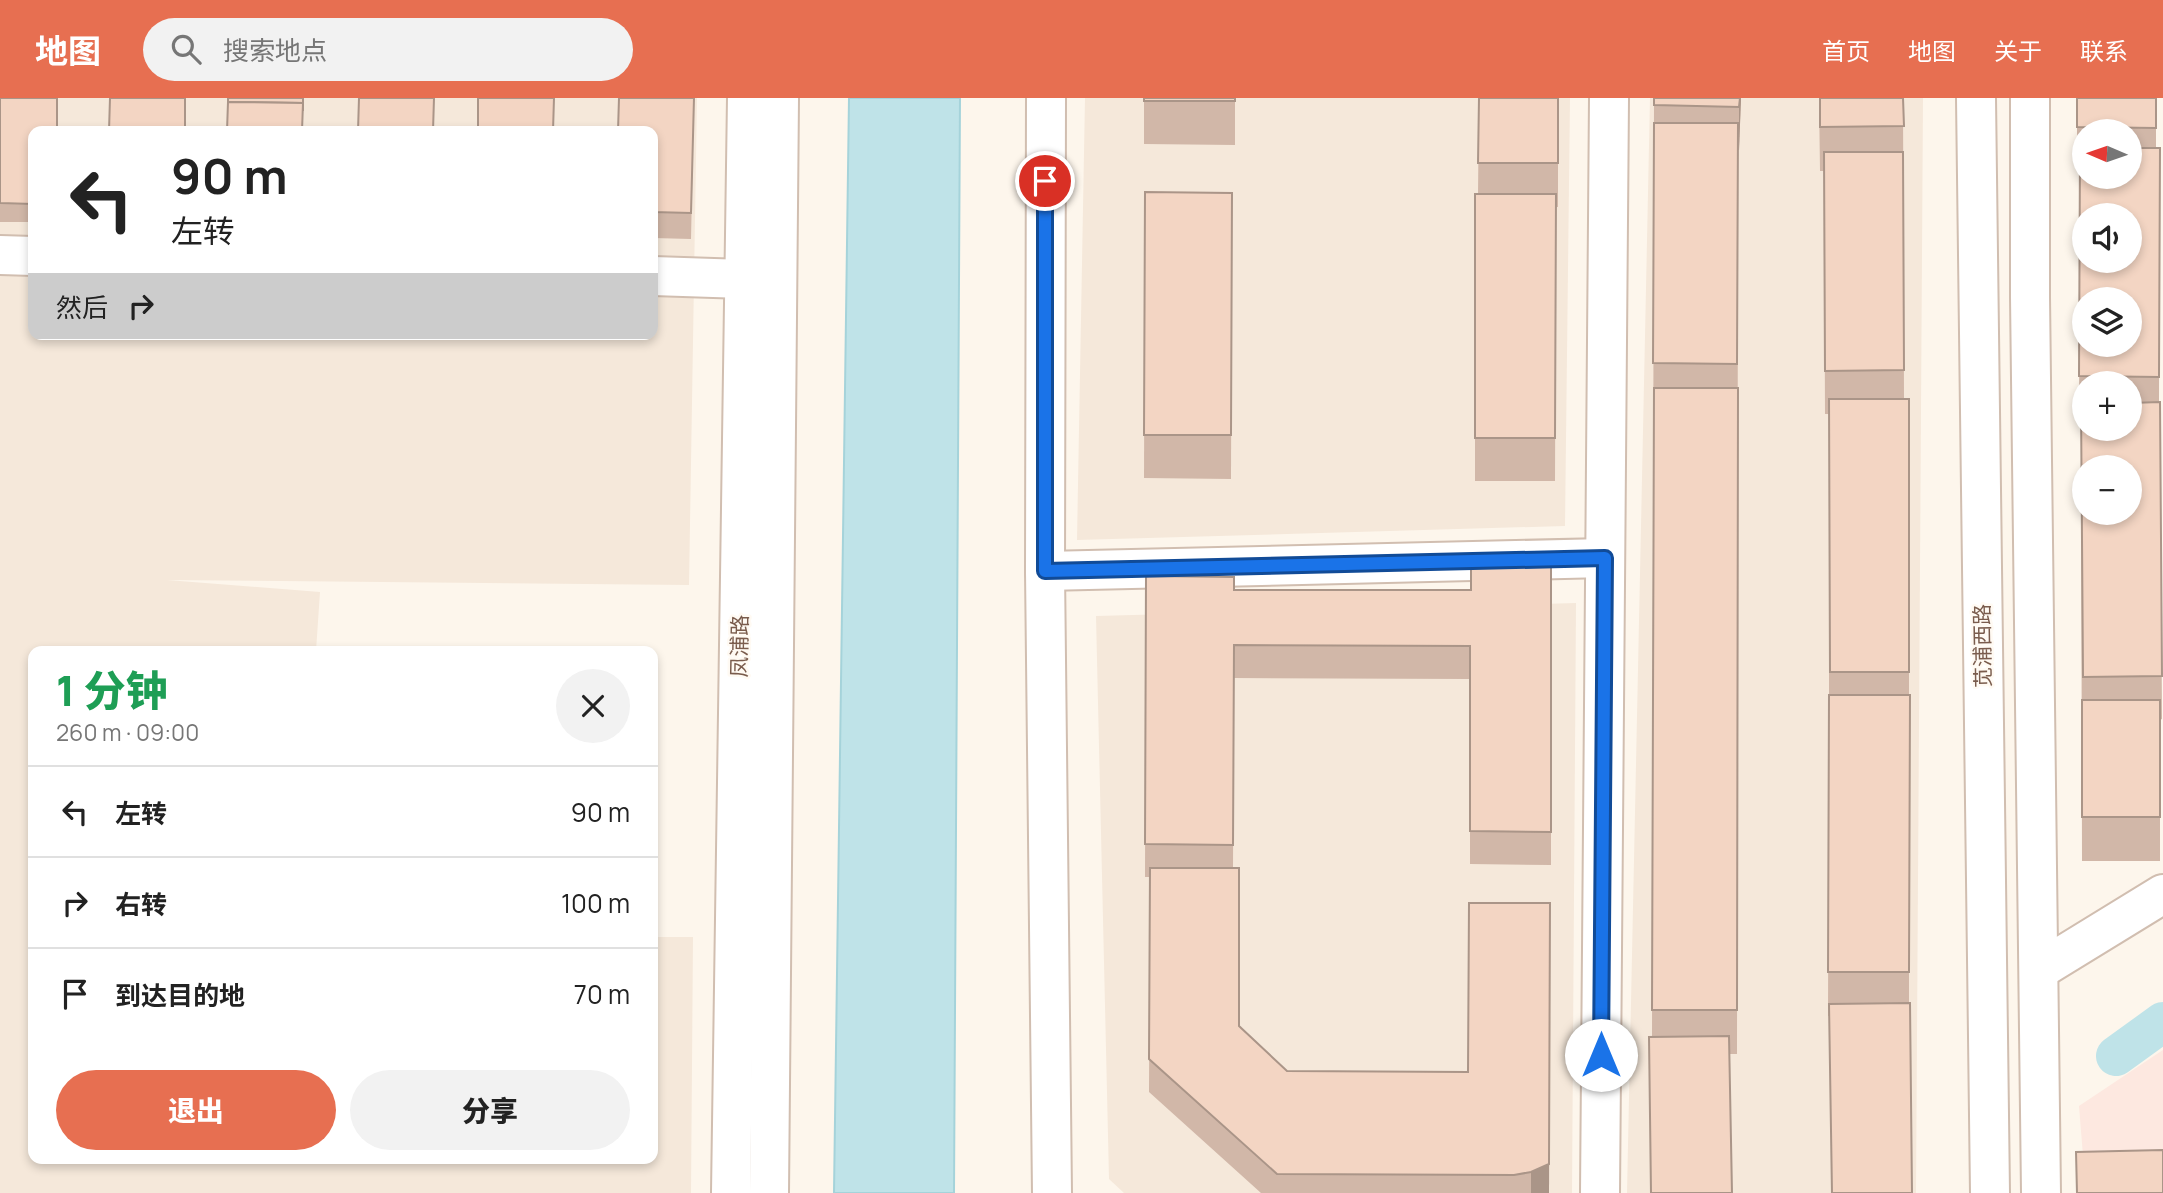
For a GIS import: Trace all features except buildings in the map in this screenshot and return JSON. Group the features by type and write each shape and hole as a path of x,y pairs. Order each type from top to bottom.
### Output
{"street":[{"name":"凤浦路","path":"731,1193 747,98"},
{"name":"凤浦路","path":"769,1193 779,98"},
{"path":"1046,98 1045,571 1052,1193"},
{"path":"1600,1193 1609,98"},
{"name":"苋浦西路","path":"1976,98 1990,1193"},
{"path":"2030,98 2041,1193"},
{"path":"0,255 28,256"},
{"path":"658,276 744,279"},
{"path":"1045,571 1605,558"},
{"path":"2039,970 2163,894"}],"shaded area":[{"path":"0,98 697,98 689,585 167,580 320,592 316,646 28,646 28,1164 658,1164 658,937 693,937 691,1193 0,1193"},
{"path":"1085,98 1570,98 1565,526 1077,540"},
{"path":"1650,98 1923,98 1916,1193 1627,1193"},
{"path":"1576,603 1572,1193 1124,1193 1109,1179 1096,616"},
{"path":"2163,1050 2163,1193 2086,1193 2079,1106"}],"water":[{"path":"849,98 960,98 954,1193 834,1193"}],"waterway":[{"path":"2116,1056 2163,1022"}],"route":[{"path":"1045,181 1045,571 1605,558 1601,1055"}]}
